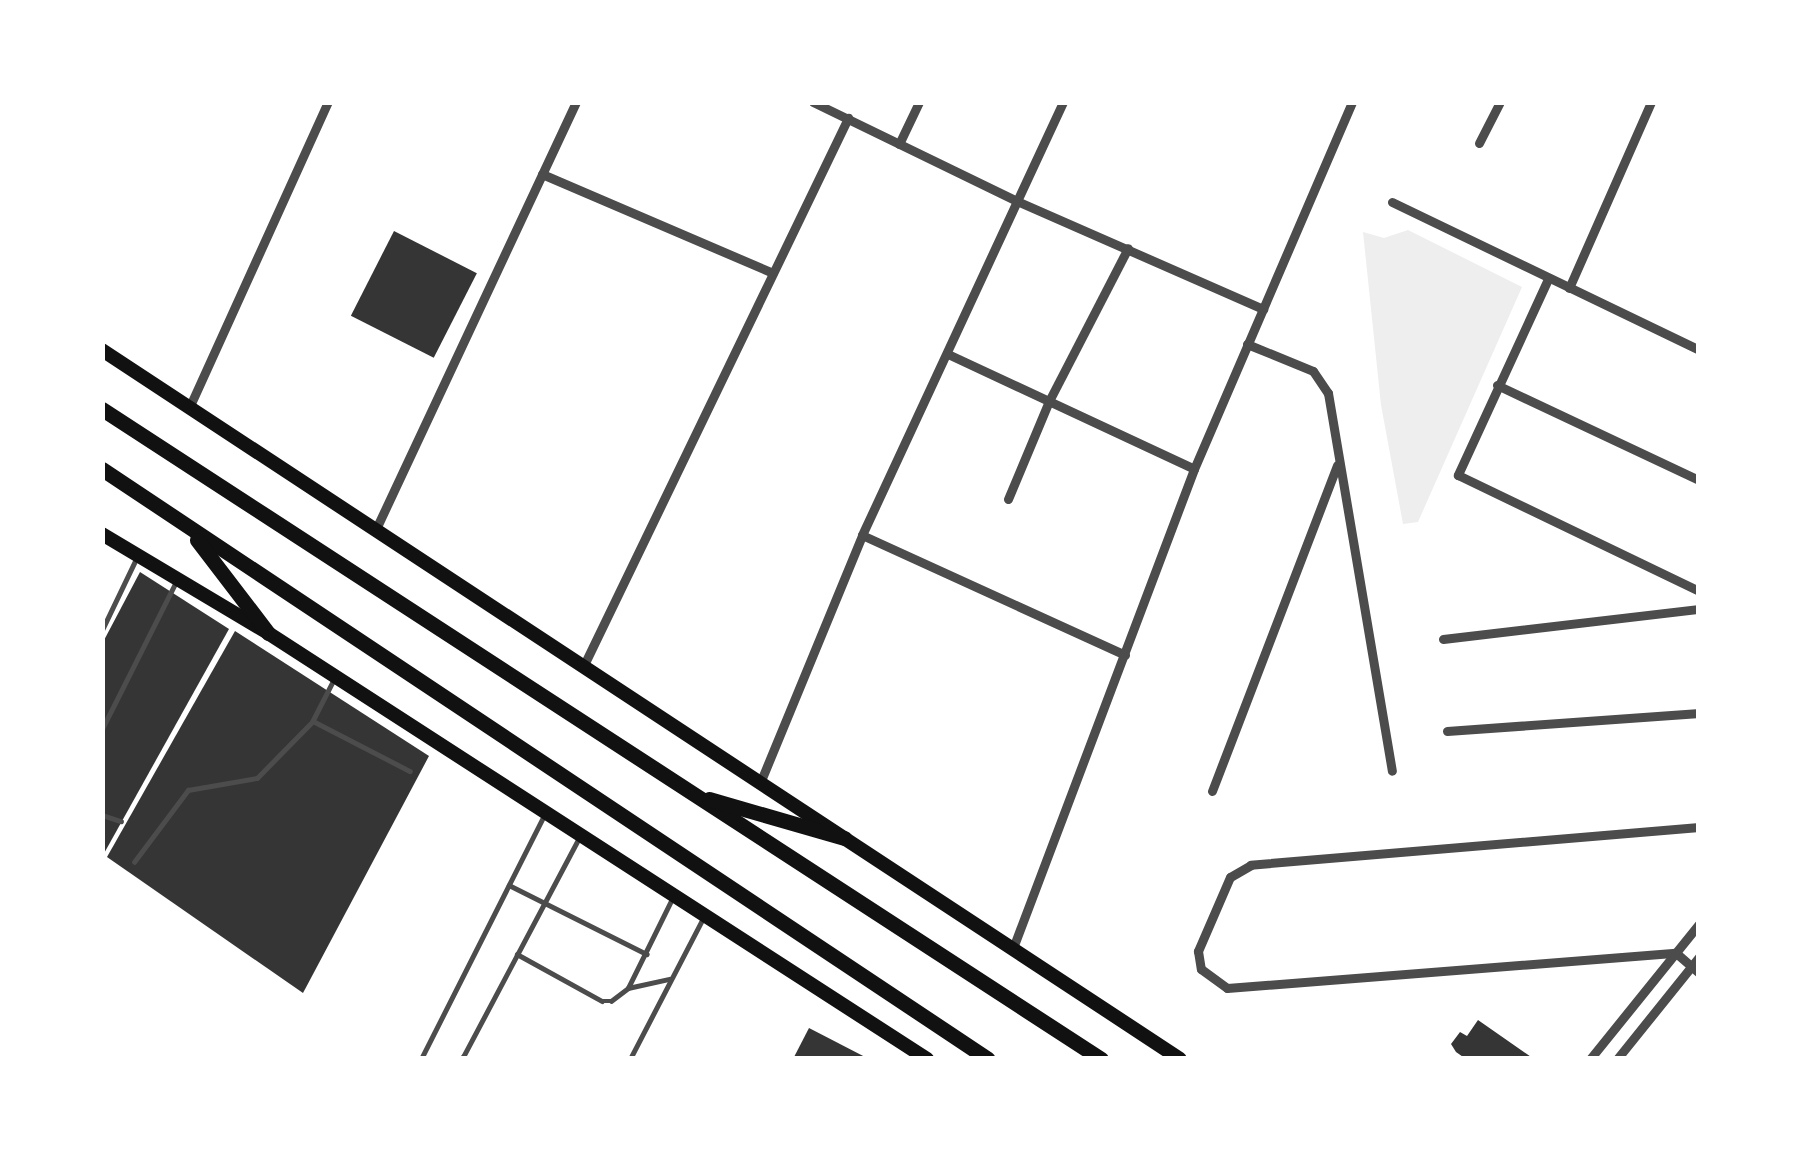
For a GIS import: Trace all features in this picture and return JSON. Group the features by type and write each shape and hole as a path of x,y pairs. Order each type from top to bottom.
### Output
{"highway":[{"path":"102,409 1101,1059"},
{"path":"102,469 988,1059"},
{"path":"178,520 219,564 268,633"},
{"path":"688,792 844,838"}],"main road":[{"path":"102,350 1180,1059"},
{"path":"102,534 268,633 927,1059"}],"street":[{"path":"189,408 328,102"},
{"path":"376,531 576,102"},
{"path":"813,102 1017,201 1263,309"},
{"path":"899,144 919,102"},
{"path":"760,783 862,535 950,355 1063,102"},
{"path":"1012,948 1194,469 1352,102"},
{"path":"1479,142 1500,102"},
{"path":"1569,289 1651,102"},
{"path":"583,667 848,118"},
{"path":"542,175 773,273"},
{"path":"1392,202 1699,350"},
{"path":"1009,499 1049,401 1128,248"},
{"path":"1549,279 1459,465 1460,479 1699,591"},
{"path":"1247,344 1319,376 1328,393 1392,771"},
{"path":"950,355 1194,469"},
{"path":"1497,385 1699,480"},
{"path":"1212,791 1338,461"},
{"path":"862,535 1125,655"},
{"path":"1442,640 1699,609"},
{"path":"1447,731 1699,713"},
{"path":"1617,1059 1696,965 1676,953 1228,988 1210,980 1198,960 1202,936 1230,877 1251,865 1699,827"},
{"path":"1590,1059 1699,924"}],"lane":[{"path":"102,630 138,555"},
{"path":"102,729 177,579"},
{"path":"134,862 188,790 257,778 314,721 335,677"},
{"path":"314,721 410,770"},
{"path":"421,1059 545,812"},
{"path":"102,814 121,821"},
{"path":"464,1058 581,836"},
{"path":"509,885 646,954"},
{"path":"517,954 602,1001 619,998 674,896"},
{"path":"630,1059 704,915"},
{"path":"628,988 673,979"}],"shaded area":[{"path":"1408,230 1522,287 1418,522 1403,524 1381,405 1363,232 1384,238"}],"building":[{"path":"394,231 477,273 434,358 351,316"},
{"path":"140,572 229,629 102,857 102,644"},
{"path":"235,631 429,756 303,993 107,857"},
{"path":"1478,1020 1534,1059 1466,1059 1451,1044 1460,1032 1467,1036"},
{"path":"809,1028 869,1059 793,1059"}]}
